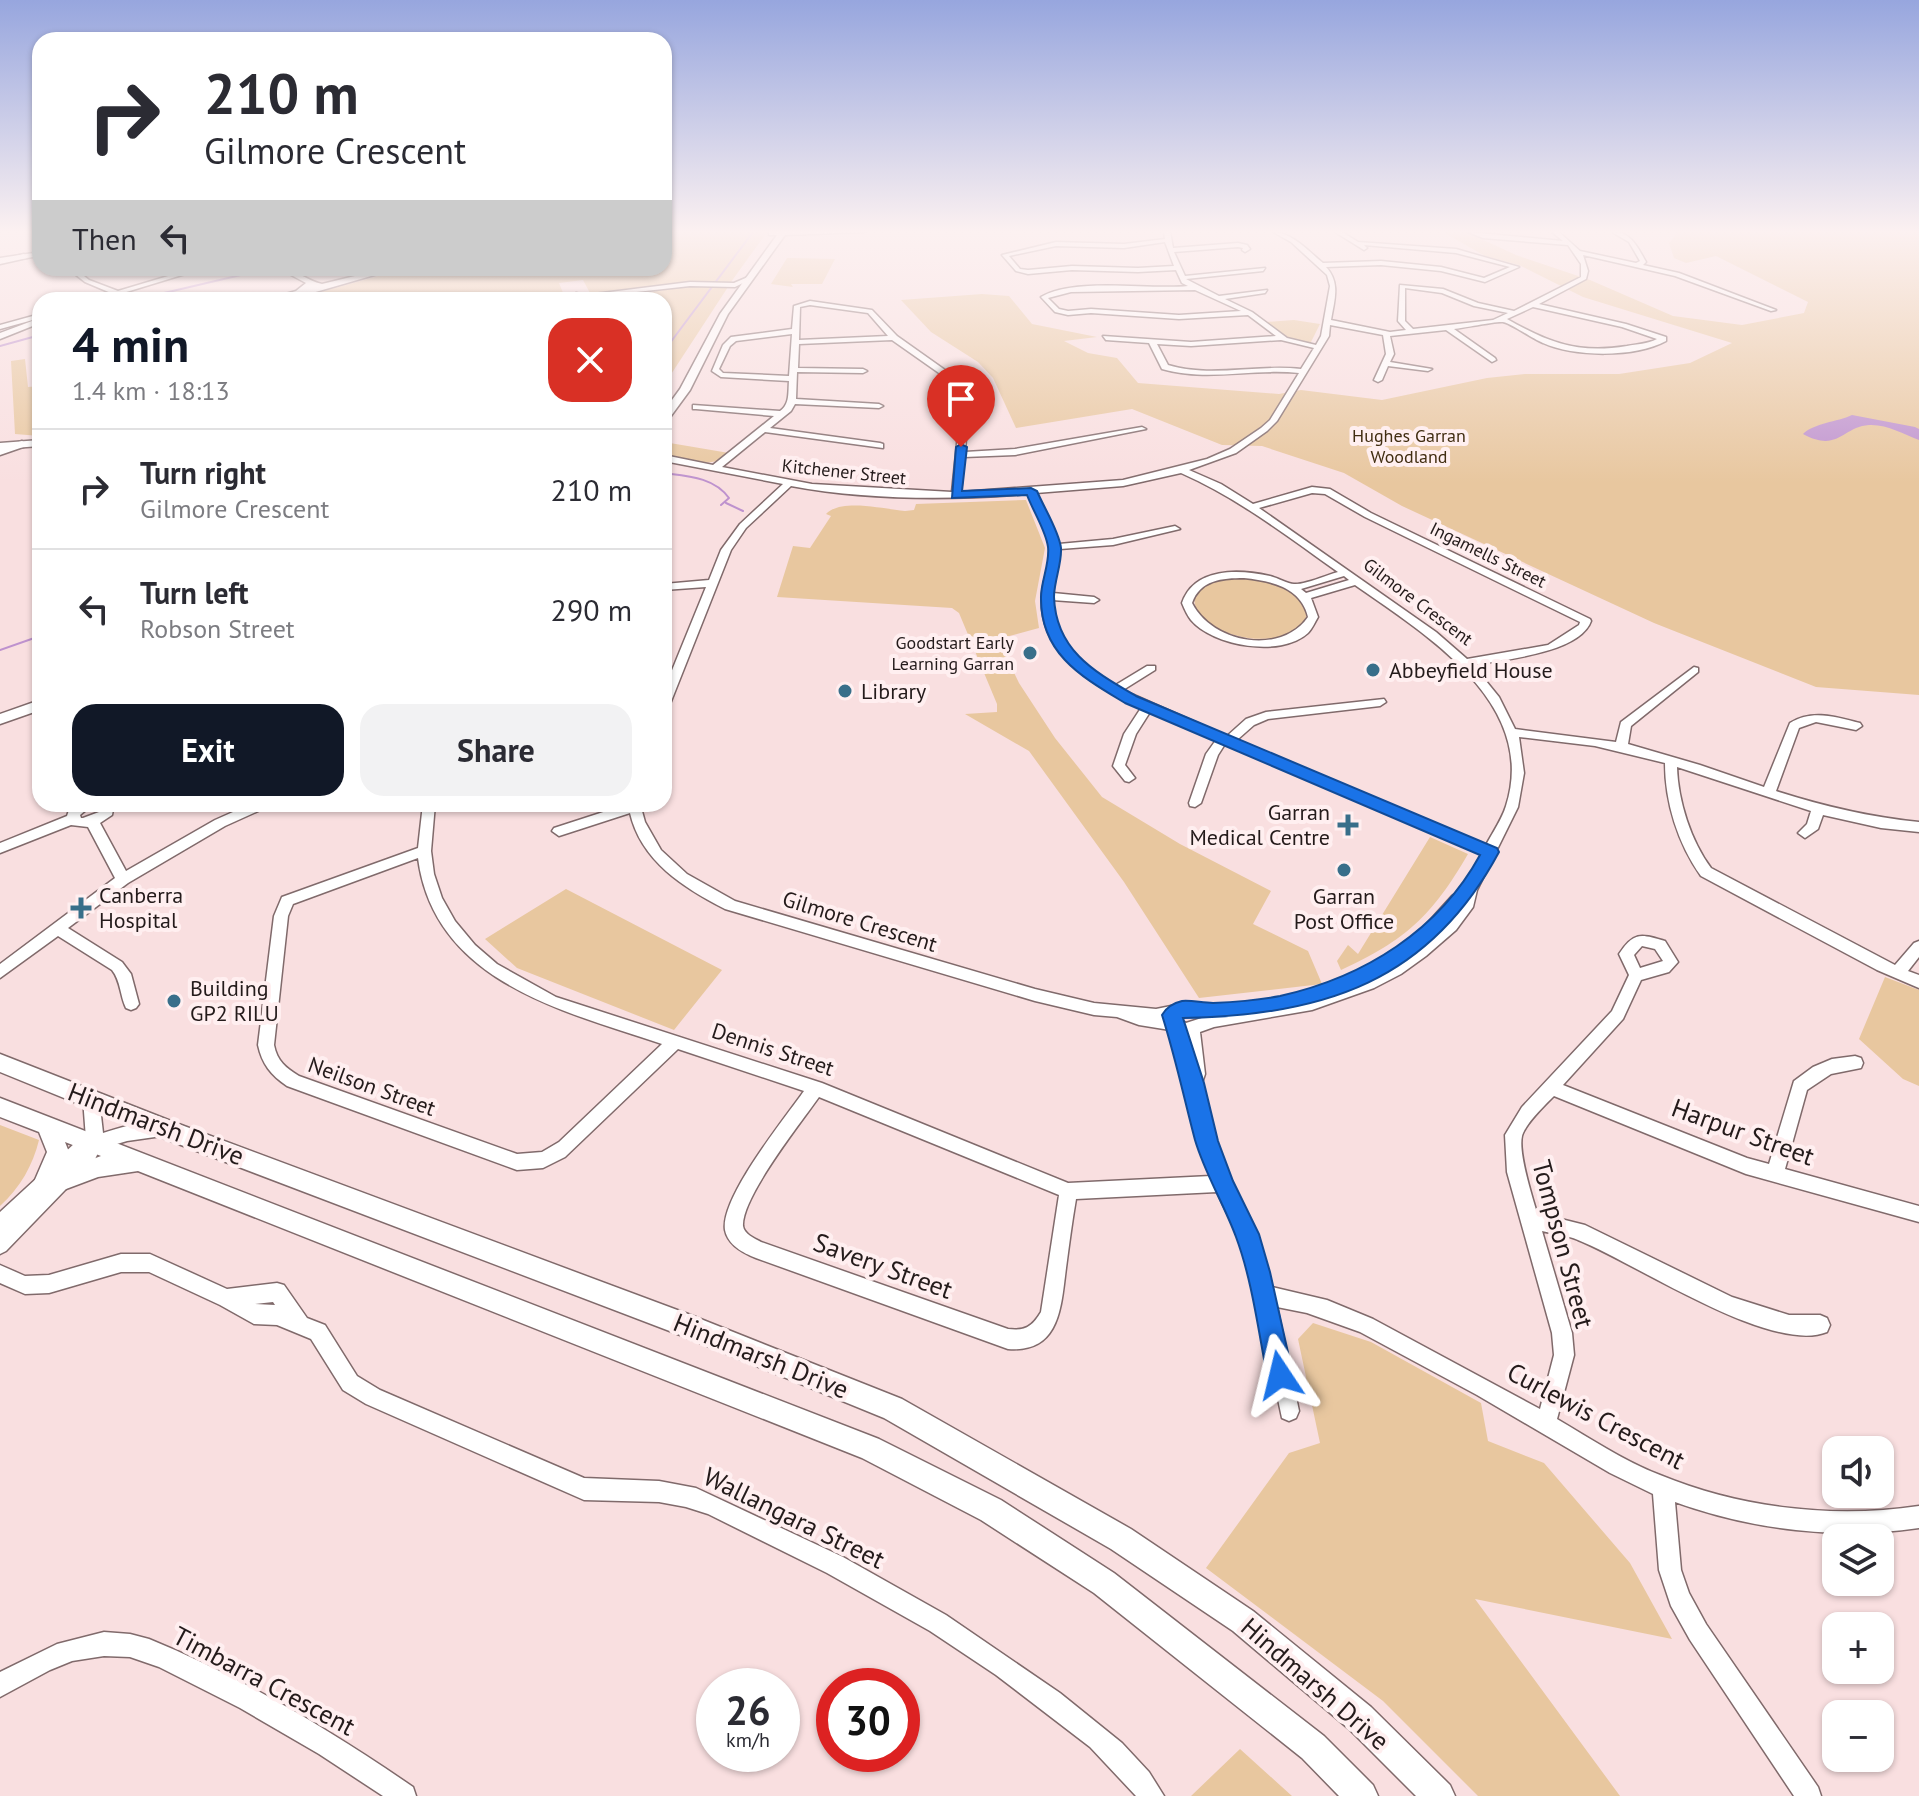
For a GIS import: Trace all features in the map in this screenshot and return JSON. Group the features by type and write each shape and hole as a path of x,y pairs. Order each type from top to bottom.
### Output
{"main road":[{"path":"696,342 716,316"},
{"path":"672,408 681,397 722,316"},
{"path":"0,329 32,320"},
{"path":"0,329 19,322"},
{"path":"0,434 22,443"},
{"path":"0,452 22,443"},
{"path":"0,709 32,698"},
{"path":"0,719 32,708"},
{"name":"Hindmarsh Drive","path":"0,1063 168,1130 688,1326 893,1408 1121,1539 1243,1621 1360,1718 1439,1796"},
{"name":"Hindmarsh Drive","path":"0,1107 870,1448 991,1510 1104,1583 1313,1747 1362,1796"},
{"path":"47,1124 58,1152 55,1180 98,1167 141,1160"}],"street":[{"path":"714,469 781,414 792,401 797,316"},
{"path":"874,316 894,338 942,372 963,424 956,495"},
{"path":"1162,316 1200,316"},
{"path":"1253,316 1281,338"},
{"path":"1194,471 1240,448 1262,432 1277,415 1325,336 1329,316"},
{"path":"1401,316 1401,321 1412,332"},
{"path":"1328,322 1386,334 1504,320 1511,316"},
{"path":"1504,320 1543,342 1575,352 1606,353 1663,339 1624,325 1583,316"},
{"path":"19,322 32,320"},
{"path":"1448,328 1492,360"},
{"path":"796,331 734,339 727,345 715,369 721,375 863,371"},
{"path":"1378,380 1387,364 1389,348 1386,334"},
{"path":"795,342 894,338"},
{"path":"1106,338 1205,344 1281,338 1317,347"},
{"path":"1152,342 1168,369 1207,372 1279,367 1302,371"},
{"path":"1387,364 1428,369"},
{"path":"792,401 879,406"},
{"path":"696,407 781,414"},
{"path":"763,429 880,446"},
{"path":"961,455 1015,452 1142,429"},
{"path":"0,444 32,442"},
{"name":"Kitchener Street","path":"672,461 785,483 870,494 956,495 1031,491 1123,483 1194,471"},
{"name":"Gilmore Crescent","path":"636,812 646,838 664,864 689,885 730,905 1035,995 1120,1012 1150,1023 1251,1013 1327,1001 1386,976 1415,957 1455,922 1471,899 1470,890 1512,807 1519,761 1513,736 1493,697 1465,663 1432,634 1252,507 1194,471"},
{"path":"672,684 726,550 743,526 768,501 774,500 785,483"},
{"name":"Ingamells Street","path":"1252,507 1312,490 1327,491 1368,515 1586,621 1584,627 1551,648 1465,663"},
{"path":"1031,491 1055,547 1047,596 1052,629 1059,643 1083,671 1114,691 1148,707 1491,852"},
{"path":"1055,547 1113,542 1175,529"},
{"path":"1293,588 1345,573"},
{"path":"1219,576 1257,576 1293,588 1304,597 1313,617 1306,630 1284,641 1265,643 1237,640 1211,631 1193,618 1187,603 1193,589 1219,576"},
{"path":"1304,597 1357,581"},
{"path":"672,586 711,585"},
{"path":"1047,596 1094,600"},
{"path":"1114,691 1151,668"},
{"path":"1621,747 1625,725 1694,670"},
{"path":"1195,803 1212,754 1250,722 1266,716 1380,702"},
{"path":"1129,778 1119,766 1130,734 1148,707"},
{"path":"1769,792 1794,726 1801,720 1831,720 1856,726"},
{"path":"1513,736 1621,747 1819,808 1863,819 1919,827"},
{"path":"1671,762 1670,776 1692,851 1706,872 1919,982"},
{"path":"1805,833 1813,826 1819,808"},
{"path":"73,819 75,812"},
{"path":"73,819 78,823 92,821 106,812"},
{"path":"0,981 37,947 123,879 246,812"},
{"name":"Dennis Street","path":"428,812 424,851 435,898 450,925 470,949 492,968 551,1001 816,1088 1068,1191 1222,1184"},
{"path":"559,831 616,812"},
{"path":"0,848 73,819"},
{"path":"92,821 123,879"},
{"name":"Neilson Street","path":"424,851 287,901 281,916 266,1045 268,1059 277,1071 293,1081 338,1098 517,1162 533,1164 549,1160 565,1147 675,1042"},
{"path":"59,929 117,966 124,974 131,1004"},
{"path":"0,972 37,947"},
{"path":"1897,973 1919,947"},
{"name":"Tompson Street","path":"1546,1424 1564,1355 1562,1333 1516,1172 1513,1135 1528,1112 1618,1015 1636,975"},
{"path":"1184,1021 1207,1141 1222,1184 1247,1234 1265,1296 1289,1411"},
{"path":"1775,1175 1800,1086 1810,1076 1839,1063 1855,1063"},
{"name":"Savery Street","path":"816,1088 745,1192 736,1213 734,1229 740,1240 756,1249 1008,1339 1026,1341 1041,1332 1050,1315 1068,1191"},
{"name":"Harpur Street","path":"1553,1088 1775,1175 1919,1214"},
{"path":"0,1224 89,1154 95,1142 91,1098"},
{"path":"95,1142 127,1133 168,1130"},
{"path":"0,1245 55,1180"},
{"path":"1530,1220 1579,1231 1729,1306 1789,1325 1820,1325"},
{"name":"Wallangara Street","path":"0,1274 25,1285 49,1284 121,1263 150,1263 227,1298 254,1314 277,1315 300,1322 318,1332 350,1383 373,1397 584,1489 602,1492 654,1489 690,1497 820,1556 980,1648 1076,1719 1134,1771 1152,1796"},
{"name":"Curlewis Crescent","path":"1265,1296 1299,1298 1364,1324 1663,1487 1749,1511 1803,1520 1862,1523 1919,1517"},
{"path":"1663,1487 1667,1548 1679,1598 1698,1632 1809,1796"},
{"name":"Timbarra Crescent","path":"0,1685 57,1654 108,1644 135,1647 214,1682 303,1729 404,1796"}],"green space":[{"path":"672,316 709,316 672,373"},
{"name":"Hughes Garran Woodland","path":"916,316 1025,316 1032,324 1097,337 1064,341 1088,353 1117,358 1138,383 1279,394 1301,390 1382,400 1487,378 1525,374 1619,374 1690,363 1732,343 1644,316 1673,316 1742,325 1789,316 1919,316 1919,695 1816,687 1654,623 1402,506 1344,473 1262,446 1222,445 1132,409 1016,428 993,378 978,362 931,332"},
{"path":"1294,320 1320,324 1310,344 1290,340 1266,322"},
{"path":"25,359 28,387 32,387 32,435 15,434 11,361"},
{"path":"672,443 729,453 714,461 698,462 672,456"},
{"path":"1026,500 1045,548 1035,601 1039,628 998,639 1019,683 1055,738 1102,797 1180,844 1271,891 1253,924 1308,951 1322,984 1199,998 1124,882 1029,751 965,714 997,712 997,704 959,613 952,608 777,597 793,546 810,548 831,516 826,514 833,509 852,505 905,511 914,510 916,504"},
{"path":"1247,577 1297,595 1307,611 1303,624 1283,636 1249,638 1209,623 1198,611 1194,599 1200,588 1217,580"},
{"path":"1430,837 1468,854 1455,876 1415,924 1383,948 1341,970 1337,961 1348,945 1358,954"},
{"path":"566,889 722,970 674,1030 517,968 485,939"},
{"path":"1885,977 1919,990 1919,1086 1903,1079 1859,1039"},
{"path":"0,1125 39,1140 25,1176 0,1206"},
{"path":"1313,1323 1371,1342 1481,1403 1488,1441 1544,1463 1630,1563 1672,1639 1475,1599 1620,1796 1478,1796 1383,1701 1206,1568 1289,1453 1320,1443 1298,1339"},
{"path":"1240,1749 1292,1796 1191,1796"}],"shaded area":[{"path":"1852,415 1915,427 1919,429 1919,440 1876,425 1860,427 1824,441 1803,434 1813,427"}],"waterway":[{"path":"672,340 690,316"},
{"path":"0,346 32,337"},
{"path":"672,474 700,479 716,486 729,498 721,505"},
{"path":"726,503 743,511"},
{"path":"0,650 32,639"}],"place":[{"name":"Goodstart Early Learning Garran","path":"1030,653"},
{"name":"Abbeyfield House","path":"1373,670"},
{"name":"Library","path":"845,691"},
{"name":"Garran Medical Centre","path":"1348,825"},
{"name":"Garran Post Office","path":"1344,870"},
{"name":"Canberra Hospital","path":"81,908"},
{"name":"Building GP2 RILU","path":"174,1001"}],"route":[{"path":"961,447 956,495 1031,491 1055,547 1047,596 1052,629 1059,643 1083,671 1130,700 1491,852 1470,890 1462,894 1437,926 1416,945 1378,969 1342,986 1279,1004 1249,1009 1181,1010 1172,1015 1194,1083 1207,1141 1222,1184 1247,1234 1265,1296 1280,1375"}]}
